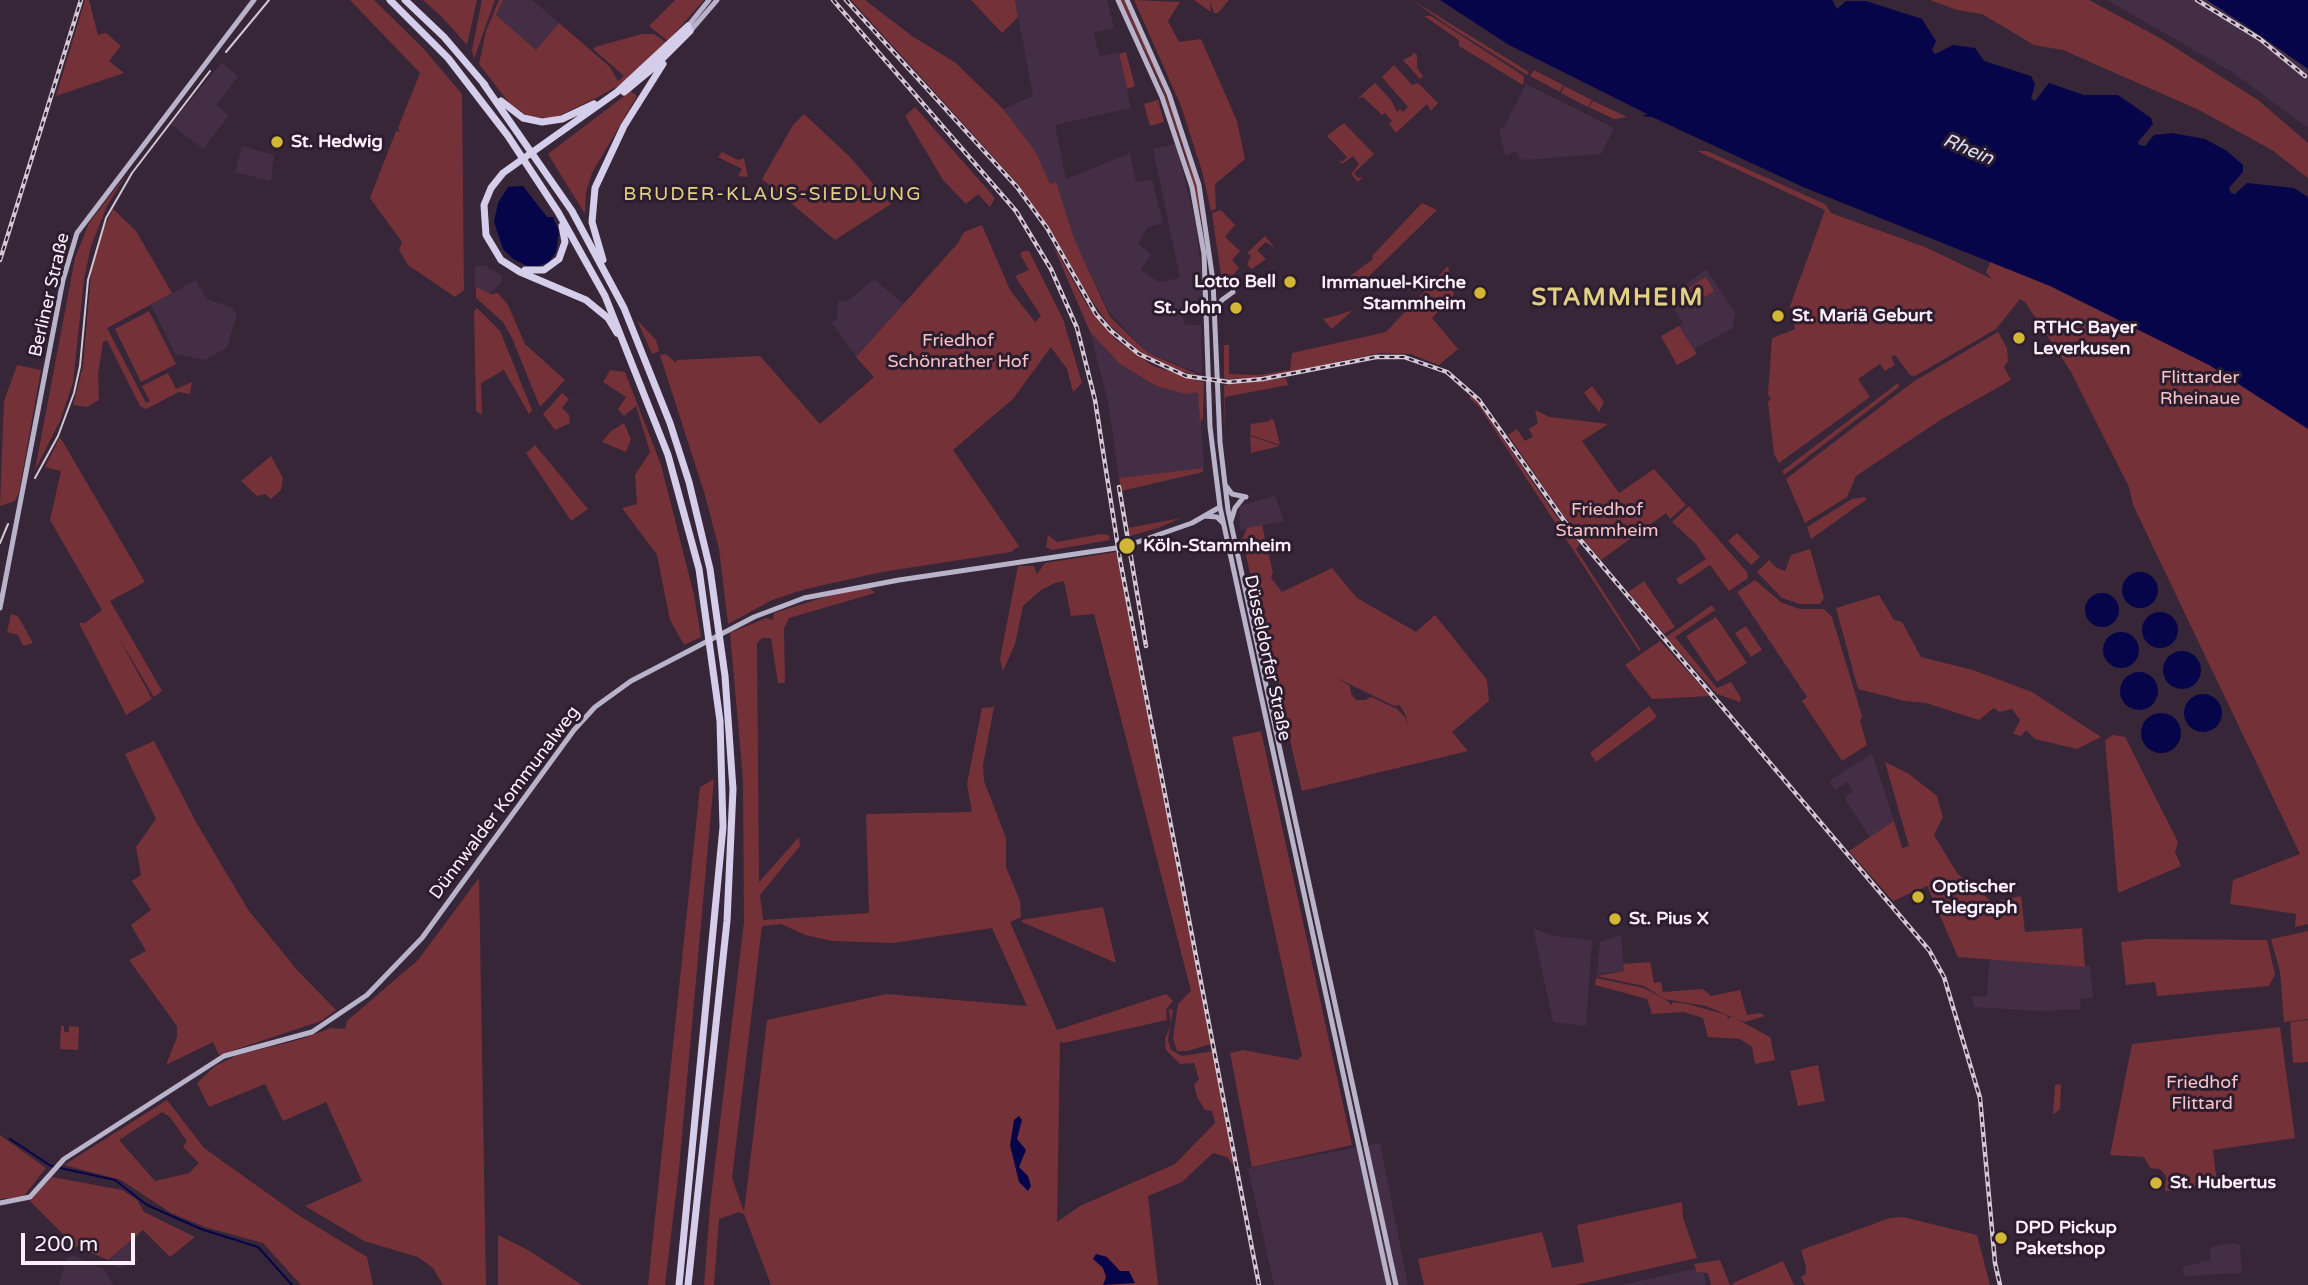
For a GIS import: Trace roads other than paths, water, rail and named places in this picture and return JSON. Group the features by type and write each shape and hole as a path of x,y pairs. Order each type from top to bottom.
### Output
{"highway":[{"path":"390,0 469,84 517,148 558,212 605,296 630,353 677,484 706,602 720,721 723,791 721,862 678,1285"},
{"path":"405,0 444,37 483,83 550,177 607,274 641,345 670,423 689,482 710,569 725,676 732,762 727,921 688,1285"},
{"path":"630,353 608,318 596,307 564,288 513,268 490,246 483,223 486,199 498,178 639,81 690,29"},
{"path":"607,274 592,222 593,198 599,175 641,95 690,29"},
{"path":"541,148 617,92 690,29"},
{"path":"483,83 512,111 523,118 542,122 562,119 617,92"},
{"path":"519,163 498,184 488,203 487,229 497,251 513,265 527,271 550,267 559,259 565,242 558,212"}],"main road":[{"name":"Berliner Straße","path":"0,608 63,280 77,233 254,0"},
{"path":"690,29 709,0"},
{"path":"690,29 717,0"},
{"name":"Düsseldorfer Straße","path":"1118,0 1176,132 1197,212 1206,281 1211,441 1220,507 1389,1285"},
{"name":"Düsseldorfer Straße","path":"1127,0 1169,94 1192,159 1208,233 1224,483 1231,524 1396,1285"},
{"path":"1215,311 1226,295 1233,292"},
{"path":"1224,483 1232,494 1244,498 1235,508 1231,524"},
{"path":"1132,544 1165,534 1220,507"},
{"path":"1205,516 1217,517 1223,523"},
{"name":"Dünnwalder Kommunalweg","path":"0,1203 24,1199 35,1193 55,1166 224,1056 306,1035 367,995 403,960 551,760 595,707 631,681 783,605 827,593 1116,548"}],"water":[{"name":"Rhein","path":"1440,0 1832,0 1837,9 1846,1 1866,1 1922,19 1936,41 1932,50 1935,54 1953,45 1975,48 1984,61 2031,76 2035,84 2031,99 2035,101 2049,83 2084,95 2118,95 2151,118 2153,124 2138,142 2139,145 2145,146 2154,135 2172,133 2205,139 2227,151 2243,165 2243,172 2229,188 2231,193 2235,194 2247,183 2294,188 2308,197 2308,429 2209,365 2050,286 1803,187 1652,117 1642,116 1647,114 1509,45"},
{"path":"2207,0 2308,0 2308,69 2245,25"},
{"path":"523,186 547,217 553,217 559,231 556,252 549,262 538,266 527,266 513,259 503,249 494,222 498,203 508,187"},
{"path":"2140,572 2152,578 2158,590 2152,602 2140,608 2128,602 2122,590 2128,578"},
{"path":"2102,593 2114,598 2119,610 2114,622 2102,627 2090,622 2085,610 2090,598"},
{"path":"2160,612 2173,617 2178,630 2173,643 2160,648 2147,643 2142,630 2147,617"},
{"path":"2121,632 2134,637 2139,650 2134,663 2121,668 2108,663 2103,650 2108,637"},
{"path":"2182,651 2196,656 2201,670 2196,684 2182,689 2168,684 2163,670 2168,656"},
{"path":"2139,672 2153,677 2158,691 2153,705 2139,710 2125,705 2120,691 2125,677"},
{"path":"2203,694 2217,699 2222,713 2217,727 2203,732 2189,727 2184,713 2189,699"},
{"path":"2161,713 2175,719 2181,733 2175,747 2161,753 2147,747 2141,733 2147,719"},
{"path":"1019,1116 1022,1120 1017,1139 1026,1150 1019,1167 1028,1176 1031,1186 1028,1191 1019,1182 1010,1145 1014,1120"},
{"path":"1096,1254 1107,1257 1120,1271 1129,1271 1135,1283 1103,1285 1106,1277 1103,1268 1093,1259"}],"waterway":[{"path":"10,1139 51,1166 115,1180 147,1205 201,1229 258,1247 292,1285"}],"tunnel":[{"path":"1116,548 1132,544"}],"tram line":[{"path":"226,52 269,0"},
{"path":"35,478 58,436 74,393 80,366 88,280 106,218 132,173 210,71"},
{"path":"0,543 8,524"}],"railway":[{"path":"0,260 81,0"},
{"path":"833,0 1016,211 1051,269 1077,328 1095,400 1120,560 1259,1285"},
{"path":"846,0 1017,187 1047,228 1096,314 1111,331 1139,354 1186,376 1229,382 1263,379 1376,357 1404,357 1447,372 1479,400 1565,522 1929,950 1944,977 1980,1098 1995,1263 2000,1285"},
{"path":"2197,0 2260,39 2305,76"},
{"path":"1119,487 1146,646"}],"place":[{"name":"St. Hedwig","path":"277,142"},
{"name":"Lotto Bell","path":"1290,282"},
{"name":"Immanuel-Kirche Stammheim","path":"1480,293"},
{"name":"St. John","path":"1236,308"},
{"name":"St. Mariä Geburt","path":"1778,316"},
{"name":"RTHC Bayer Leverkusen","path":"2019,338"},
{"name":"Köln-Stammheim","path":"1127,546"},
{"name":"Optischer Telegraph","path":"1918,897"},
{"name":"St. Pius X","path":"1615,919"},
{"name":"St. Hubertus","path":"2156,1183"},
{"name":"DPD Pickup Paketshop","path":"2001,1238"}],"district":[{"name":"BRUDER-KLAUS-SIEDLUNG","path":"773,195"},
{"name":"STAMMHEIM","path":"1618,299"}],"park label":[{"name":"Friedhof Schönrather Hof","path":"958,351"},
{"name":"Flittarder Rheinaue","path":"2200,388"},
{"name":"Friedhof Stammheim","path":"1607,520"},
{"name":"Friedhof Flittard","path":"2202,1093"}]}
